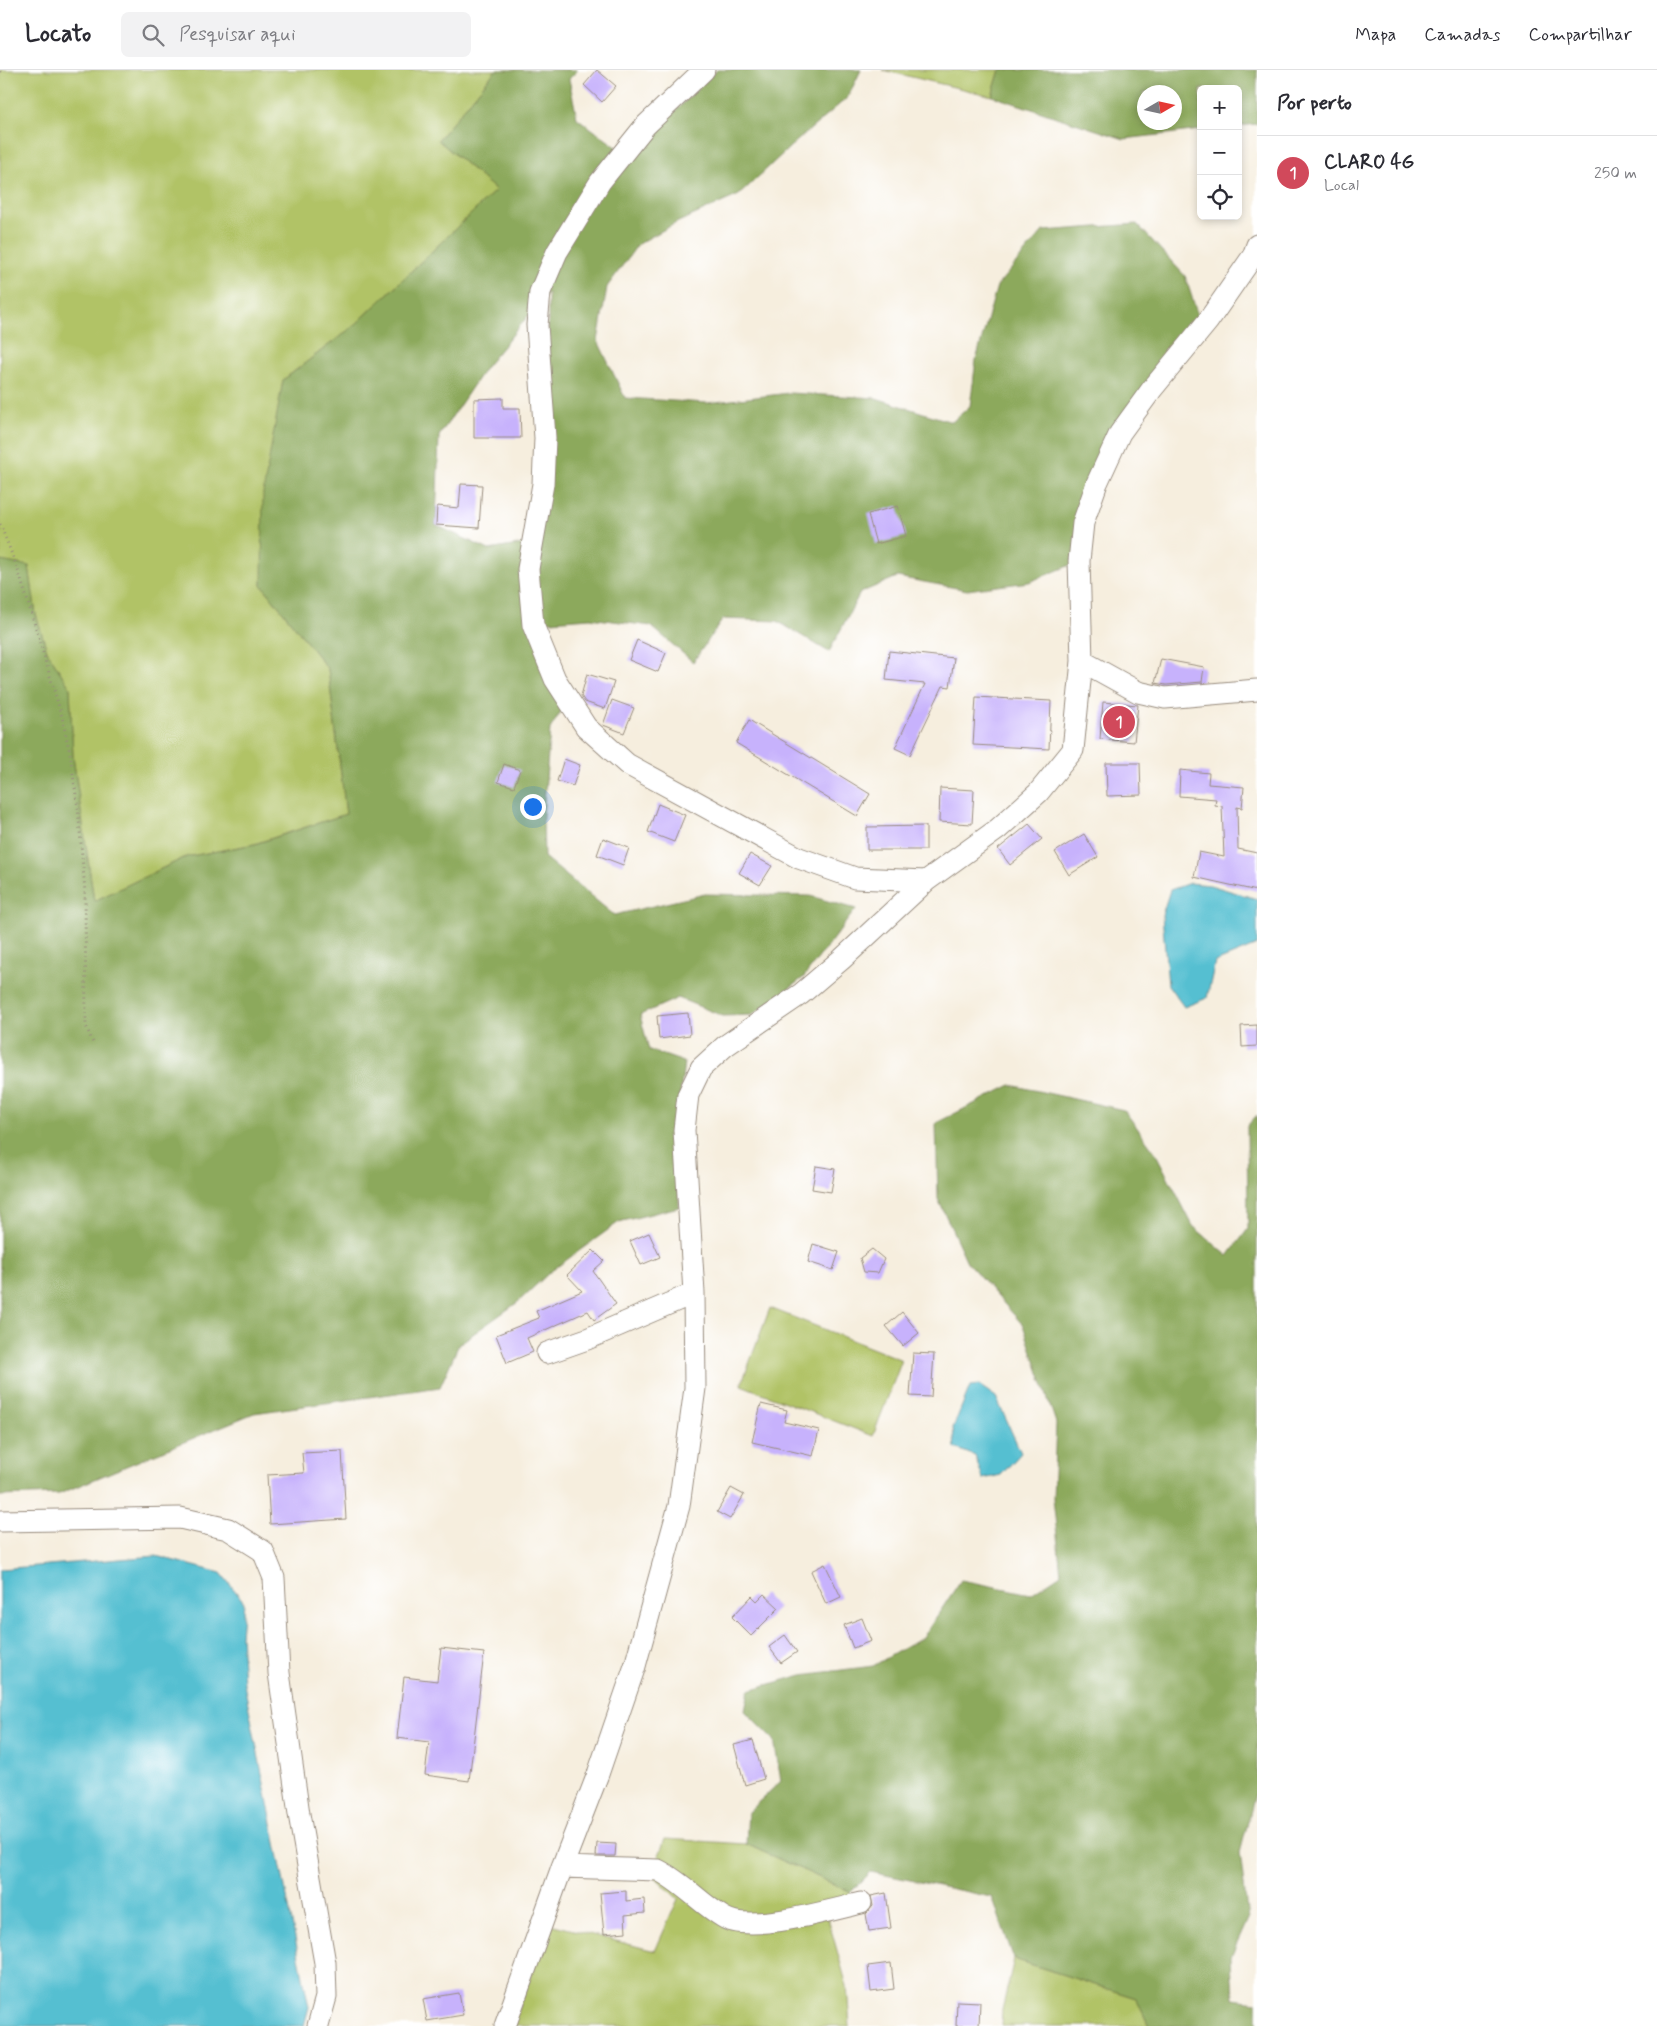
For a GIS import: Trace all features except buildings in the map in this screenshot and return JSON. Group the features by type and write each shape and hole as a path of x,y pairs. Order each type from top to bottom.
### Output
{"street":[{"path":"704,70 645,126 600,182 557,252 540,292 538,325 545,438 543,484 528,569 533,625 556,679 586,728 627,764 799,858 855,878 926,882"},
{"path":"505,2026 562,1867 598,1774 635,1666 679,1506 695,1388 694,1293 684,1130 688,1095 701,1068 725,1046 801,994 926,882 998,829 1038,794 1073,750 1082,661 1079,561 1083,523 1097,483 1120,433 1152,389 1208,321 1253,256 1257,245"},
{"path":"1082,661 1138,692 1164,698 1257,690"},
{"path":"547,1353 586,1339 694,1293"},
{"path":"0,1521 180,1518 228,1529 264,1551 274,1578 279,1673 299,1814 325,1963 326,1997 318,2026"},
{"path":"562,1867 658,1870 669,1875 724,1918 753,1924 798,1917 861,1903"}],"path":[{"path":"0,524 18,568 62,717 70,754 78,808 85,892 86,1026 94,1045"}],"green space":[{"path":"0,70 496,70 438,140 496,190 355,325 283,380 262,585 328,669 346,814 254,844 186,857 94,901 73,757 70,688 47,651 36,615 29,567 0,561"},
{"path":"496,70 578,70 569,79 577,118 629,156 717,70 861,70 848,97 791,146 739,195 676,223 638,244 607,287 598,341 625,398 707,403 789,393 876,398 952,422 970,406 976,360 997,286 1043,231 1137,224 1185,276 1201,325 1116,430 1073,564 1029,582 967,590 897,577 860,593 829,652 777,621 723,619 693,662 651,626 590,618 538,622 572,694 550,729 543,817 544,857 614,915 705,894 810,896 856,909 803,978 752,1015 723,1016 678,998 640,1015 649,1050 684,1062 679,1105 679,1207 619,1222 550,1272 518,1302 459,1344 440,1387 254,1413 59,1494 0,1496 0,561 29,566 36,615 47,651 70,688 73,757 94,901 186,857 255,844 346,814 328,669 262,585 263,493 283,380 355,325 496,190 438,140","holes":["548,292 548,377 535,542 489,550 436,525 439,436 485,368"]},
{"path":"882,70 1000,70 992,96"},
{"path":"1000,70 1257,70 1257,124 1242,126 1242,85 1197,85 1197,130 1124,139 992,96"},
{"path":"1011,1085 1124,1110 1155,1152 1193,1226 1228,1256 1248,1229 1247,1126 1257,1115 1257,1787 1240,1853 1248,1919 1231,1957 1233,1999 1257,2002 1257,2026 1149,2026 1136,1998 1014,1959 992,1897 871,1872 851,1892 746,1844 748,1812 781,1781 774,1740 745,1711 749,1690 802,1675 873,1666 923,1637 961,1580 1031,1594 1061,1574 1053,1498 1056,1423 1023,1325 967,1262 938,1199 936,1123"},
{"path":"770,1308 902,1360 873,1436 741,1385"},
{"path":"665,1839 746,1844 851,1892 827,1915 847,1986 850,2026 512,2026 550,1924 655,1951 678,1899 652,1874"},
{"path":"1014,1959 1136,1998 1149,2026 1001,2026 1002,2010"}],"water":[{"path":"1190,883 1210,885 1257,899 1257,945 1215,962 1207,998 1184,1007 1168,985 1162,915 1170,890"},
{"path":"979,1385 996,1397 1021,1453 1001,1475 983,1479 975,1456 955,1448 953,1428 970,1386"},
{"path":"156,1556 221,1573 244,1602 241,1636 244,1684 309,2007 304,2026 0,2026 0,1569"}],"place":[{"name":"CLARO 4G","path":"1119,722"}]}
